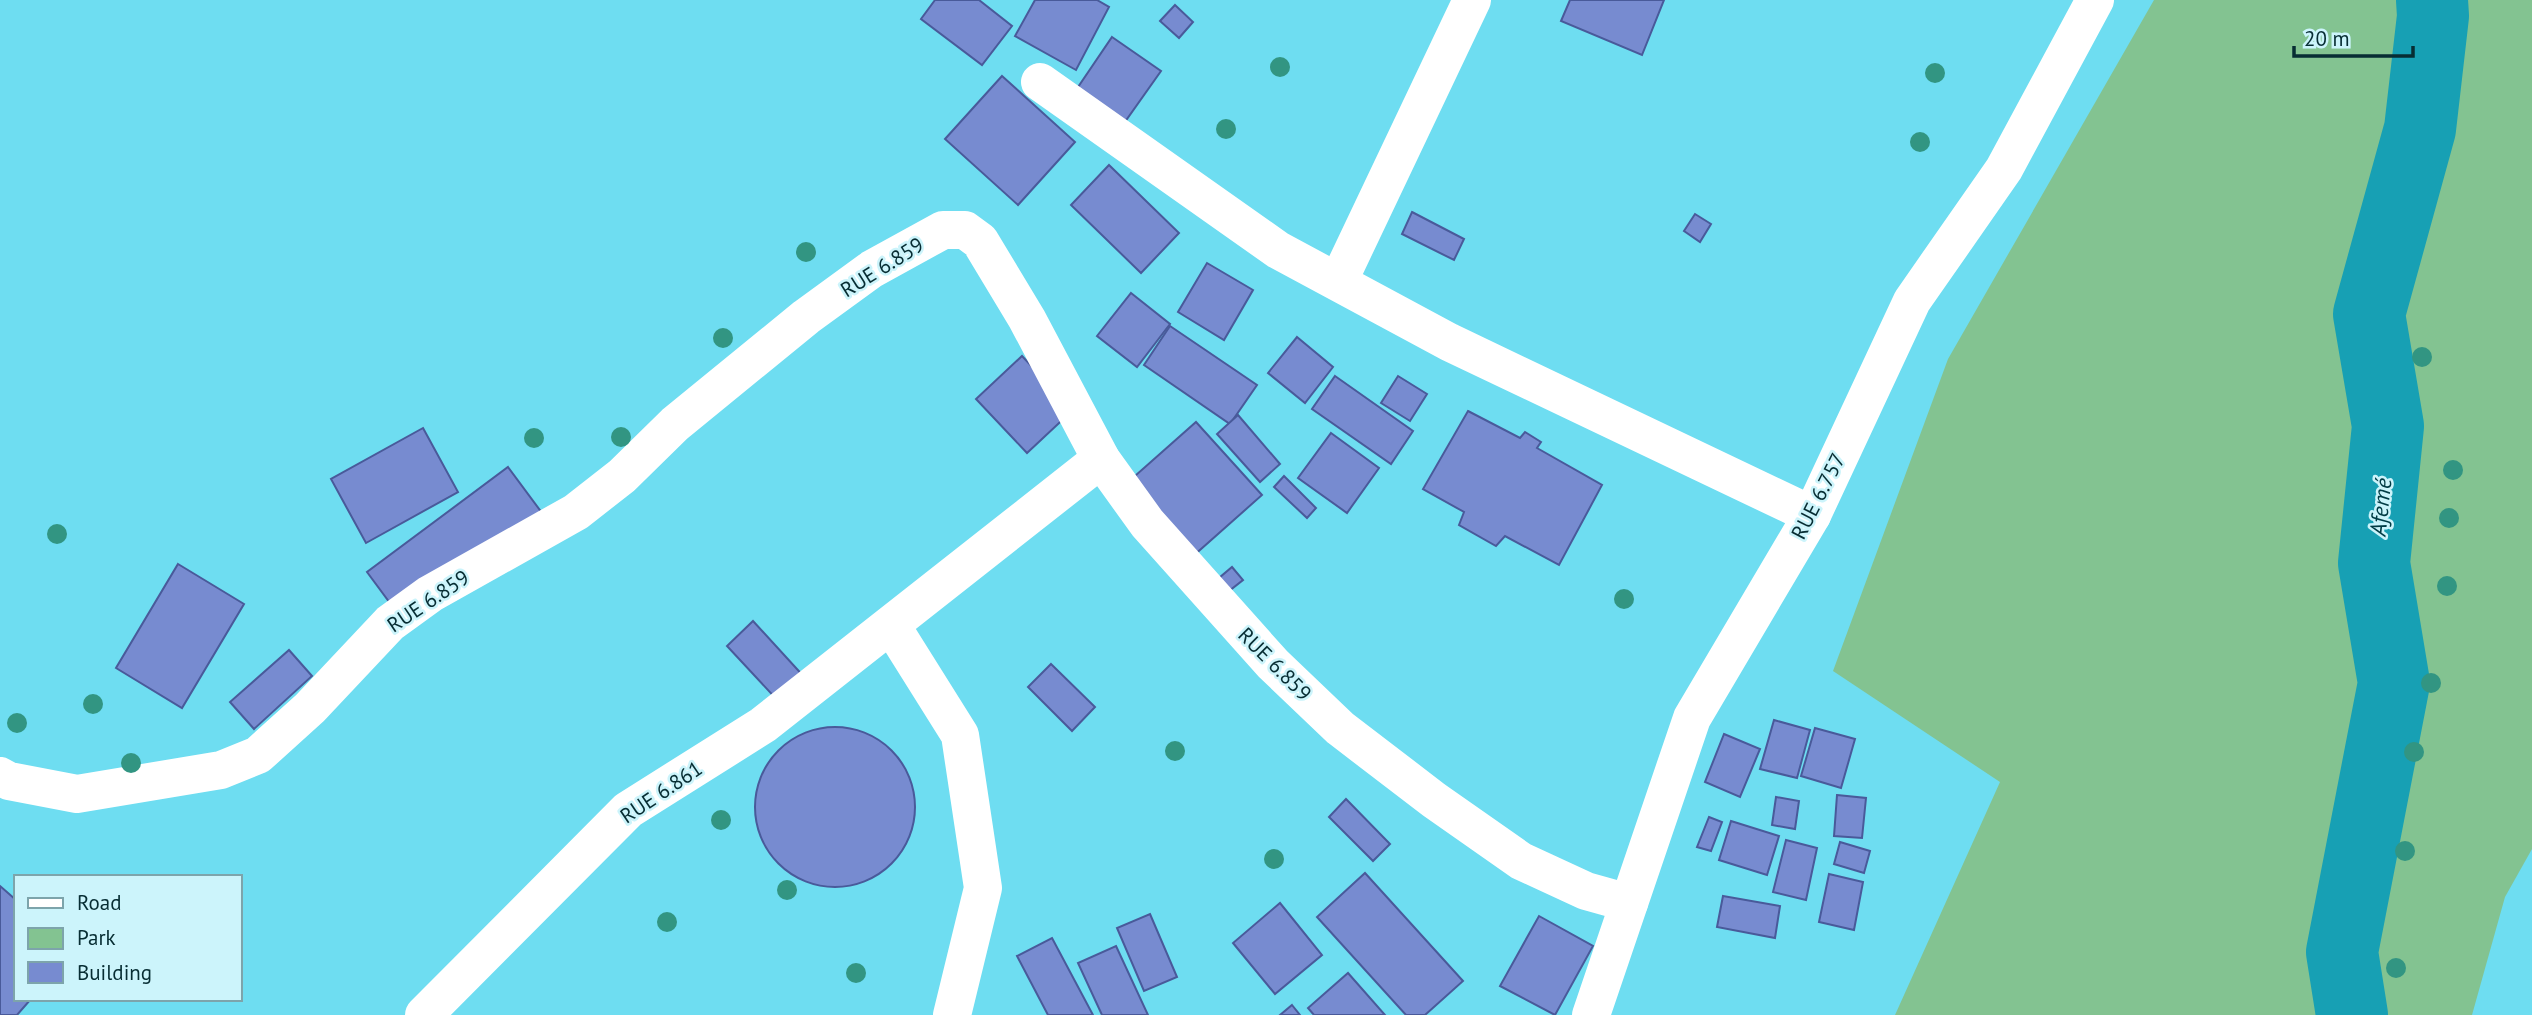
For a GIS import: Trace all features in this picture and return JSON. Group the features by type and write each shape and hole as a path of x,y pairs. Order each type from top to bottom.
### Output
{"street":[{"path":"1339,280 1472,0"},
{"name":"RUE 6.757","path":"1591,1015 1692,718 1812,515 1912,301 2004,169 2095,0"},
{"path":"1040,82 1278,250 1339,280 1449,342 1812,515"},
{"name":"RUE 6.859","path":"0,776 9,781 77,793 221,770 258,755 310,708 390,623 430,594 576,512 622,477 675,424 806,317 872,269 943,230 965,230 980,242 1027,319 1101,459 1147,523 1210,598 1273,664 1340,728 1434,800 1521,861 1586,891 1629,903"},
{"name":"RUE 6.861","path":"424,1015 628,810 763,725 1101,459"},
{"path":"891,625 960,735 983,888 952,1015"}],"green space":[{"path":"2154,0 2532,0 2532,849 2505,897 2472,1015 1895,1015 2000,782 1833,671 1948,359"}],"building":[{"path":"935,0 979,0 1012,26 982,65 921,19"},
{"path":"1035,0 1097,0 1109,7 1076,70 1015,36"},
{"path":"1570,0 1664,0 1642,55 1561,21"},
{"path":"1175,5 1193,22 1179,38 1160,21"},
{"path":"1112,37 1161,71 1122,126 1074,93"},
{"path":"1002,76 1075,142 1018,205 945,139"},
{"path":"1109,165 1179,233 1141,273 1071,205"},
{"path":"1412,212 1464,239 1454,260 1402,234"},
{"path":"1695,214 1711,224 1700,242 1684,231"},
{"path":"1207,263 1253,290 1224,340 1178,312"},
{"path":"1131,293 1170,324 1137,367 1097,336"},
{"path":"1170,326 1257,385 1230,424 1144,365"},
{"path":"1297,337 1333,367 1305,403 1268,373"},
{"path":"1022,356 1073,410 1027,453 976,399"},
{"path":"1335,376 1413,431 1391,464 1312,409"},
{"path":"1398,376 1427,394 1410,421 1381,403"},
{"path":"1468,411 1520,438 1525,432 1541,442 1537,448 1602,485 1559,565 1505,536 1496,546 1459,525 1464,512 1423,489"},
{"path":"1238,415 1280,464 1260,482 1217,434"},
{"path":"1196,422 1262,495 1192,557 1127,483"},
{"path":"423,428 458,492 366,543 331,479"},
{"path":"1331,433 1379,468 1347,513 1298,478"},
{"path":"508,467 548,521 407,626 367,572"},
{"path":"1284,476 1316,508 1307,518 1274,487"},
{"path":"178,564 244,604 182,708 116,668"},
{"path":"1232,567 1243,580 1229,591 1219,578"},
{"path":"753,621 807,680 781,704 727,646"},
{"path":"289,650 312,676 254,729 230,702"},
{"path":"1051,664 1095,707 1072,731 1028,687"},
{"path":"1774,720 1810,730 1797,778 1760,769"},
{"path":"835,727 866,733 892,750 909,776 915,807 909,838 892,864 866,881 835,887 804,881 778,864 761,838 755,807 761,776 778,750 804,733"},
{"path":"1815,728 1855,739 1841,788 1801,776"},
{"path":"1724,734 1760,749 1740,797 1705,782"},
{"path":"1837,795 1866,798 1862,838 1834,836"},
{"path":"1776,797 1799,801 1795,829 1772,825"},
{"path":"1346,799 1390,844 1373,861 1329,817"},
{"path":"1709,817 1722,822 1711,851 1697,847"},
{"path":"1731,821 1779,836 1767,875 1719,860"},
{"path":"1786,840 1817,848 1806,900 1773,892"},
{"path":"1840,842 1870,851 1864,873 1834,864"},
{"path":"1365,873 1463,981 1425,1015 1406,1015 1317,917"},
{"path":"1829,874 1863,882 1854,930 1819,922"},
{"path":"0,886 14,898 14,1001 29,1001 17,1015 0,1015"},
{"path":"1723,896 1780,906 1775,938 1717,927"},
{"path":"1280,903 1322,955 1275,994 1233,943"},
{"path":"1150,914 1177,977 1144,991 1117,928"},
{"path":"1539,916 1593,946 1555,1015 1500,986"},
{"path":"1052,938 1093,1015 1048,1015 1017,956"},
{"path":"1116,946 1148,1015 1102,1015 1078,963"},
{"path":"1348,973 1385,1015 1314,1015 1308,1008"},
{"path":"1292,1005 1300,1015 1280,1015"}],"waterway":[{"name":"Afemé","path":"2352,1015 2342,952 2394,683 2374,563 2388,426 2369,314 2420,129 2433,16 2432,0"}]}
